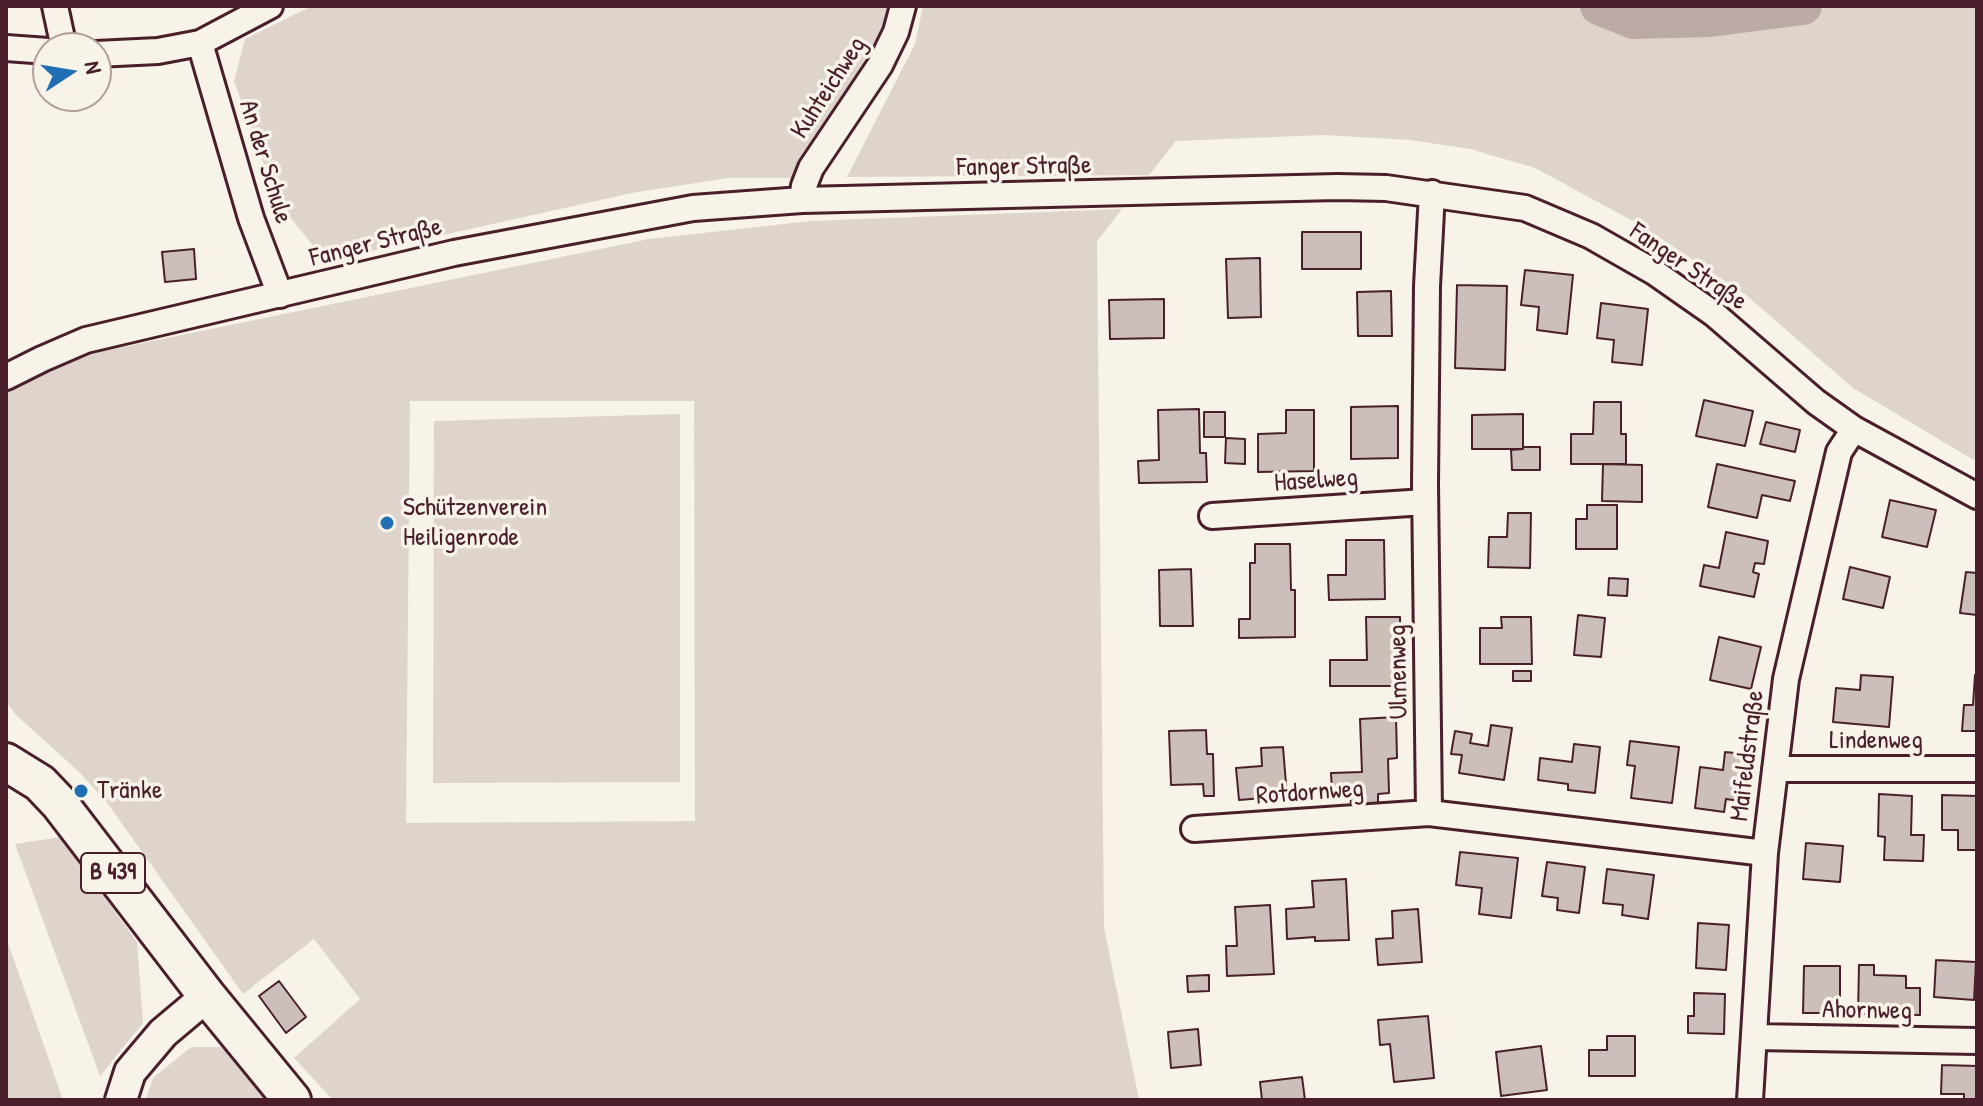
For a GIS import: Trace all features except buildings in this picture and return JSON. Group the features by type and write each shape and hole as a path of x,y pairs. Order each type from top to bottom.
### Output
{"main road":[{"name":"B 439","path":"6,762 40,783 59,803 207,996 292,1100"}],"street":[{"path":"55,6 61,32"},
{"path":"112,53 158,51 200,43 270,6"},
{"name":"Kuhteichweg","path":"802,200 811,168 880,65 896,32 903,6"},
{"name":"An der Schule","path":"200,43 251,218 280,295"},
{"path":"6,48 32,50"},
{"name":"Fanger Straße","path":"6,377 86,340 454,253 693,208 802,200 1337,187 1432,193 1525,208 1591,236 1654,272 1714,314 1816,402 1854,429 1977,496"},
{"name":"Ulmenweg","path":"1429,813 1425,502 1427,286 1432,193"},
{"name":"Maifeldstraße","path":"1744,1099 1755,1037 1765,853 1786,679 1839,452 1854,429"},
{"name":"Haselweg","path":"1212,516 1425,502"},
{"name":"Lindenweg","path":"1775,769 1977,769"},
{"path":"1429,813 1765,853"},
{"name":"Rotdornweg","path":"1194,829 1429,813"},
{"path":"121,1100 130,1072 163,1033 207,996"},
{"name":"Ahornweg","path":"1755,1037 1977,1041"}],"shaded area":[{"path":"312,6 892,6 886,33 797,178 728,178 632,193 326,261 278,203 234,81 245,39"},
{"path":"923,6 1570,6 1589,11 1621,28 1647,30 1786,17 1829,6 1977,6 1977,462 1853,388 1746,295 1642,226 1535,168 1470,149 1410,140 1324,135 1176,141 1149,175 847,177 915,44"},
{"path":"1122,209 1097,241 1104,927 1139,1100 333,1100 294,1058 360,999 314,939 243,994 108,804 6,702 6,390 47,368 99,352 649,239 811,221","holes":["410,401 694,401 695,821 406,823"]},
{"path":"680,414 680,782 433,783 434,421"},
{"path":"61,837 137,942 143,1023 100,1076 15,844"},
{"path":"6,937 63,1100 6,1100"},
{"path":"191,1047 223,1047 269,1100 146,1100 153,1078"}],"waterway":[{"path":"1599,6 1634,20 1710,18 1803,6"}],"place":[{"name":"Schützenverein Heiligenrode","path":"387,523"},
{"name":"Tränke","path":"81,791"}]}
